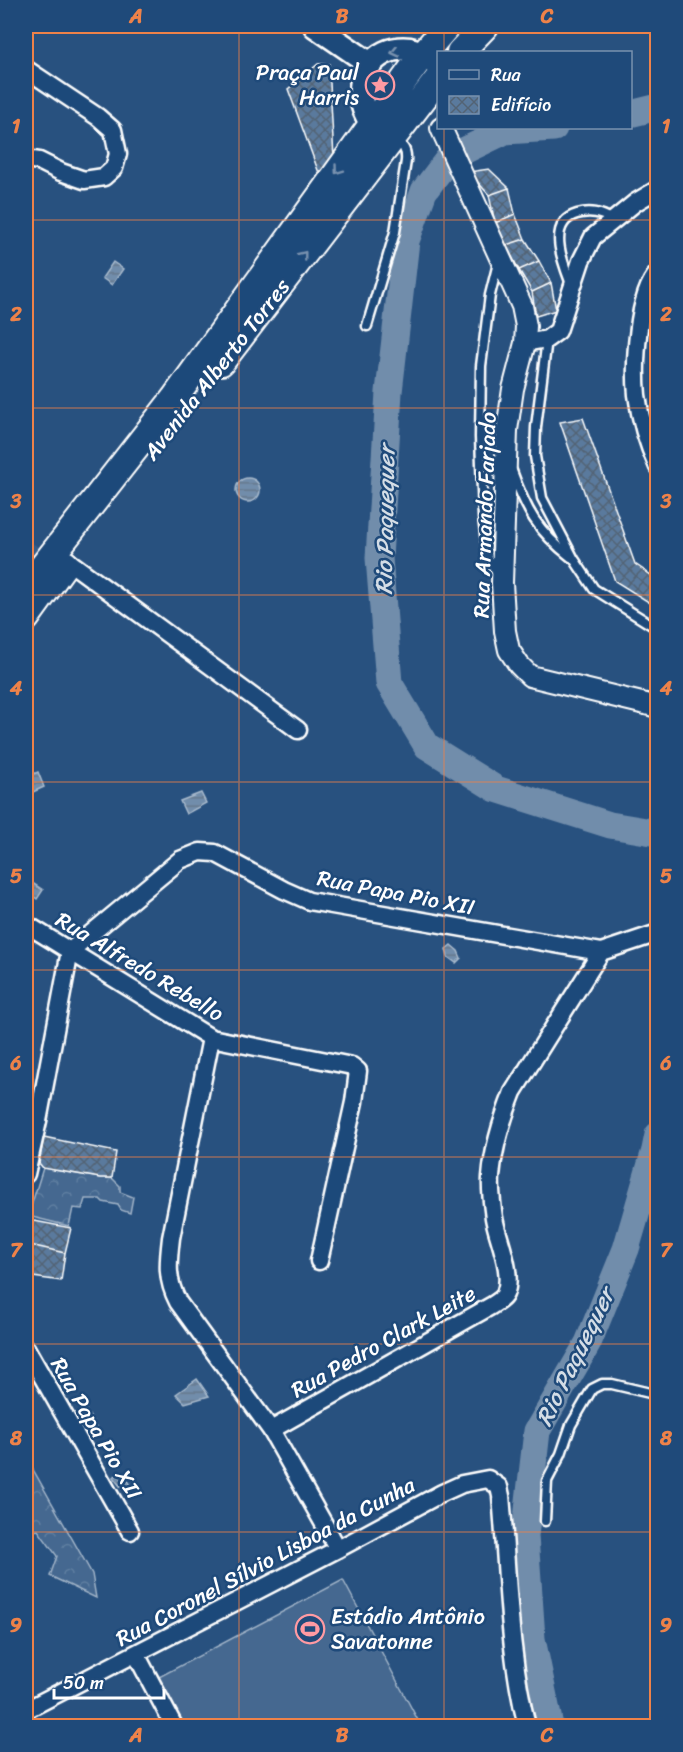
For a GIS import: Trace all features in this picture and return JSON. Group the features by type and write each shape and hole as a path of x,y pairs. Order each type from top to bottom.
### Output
{"main road":[{"path":"315,26 369,63"},
{"name":"Avenida Alberto Torres","path":"26,588 174,399 373,123 431,60 447,26"},
{"path":"461,51 485,26"},
{"path":"400,129 373,123 368,117 363,106 363,74 369,63 396,50 412,49 431,60"},
{"name":"Avenida Alberto Torres","path":"26,618 437,80"}],"street":[{"path":"26,69 98,117 112,130 118,154 114,168 104,177 84,180 39,161 26,159"},
{"name":"Rua Armando Farjado","path":"423,99 437,121"},
{"name":"Rua Armando Farjado","path":"441,129 522,306 526,326 525,343 513,389 506,453 502,583 505,631 509,650 530,676 655,705"},
{"path":"525,343 547,339 558,331 581,261 593,237 657,189"},
{"path":"657,273 650,281 640,321 637,395 649,447 657,467"},
{"path":"68,561 298,730"},
{"name":"Rua Papa Pio XII","path":"70,951 180,860 200,852 215,853 284,890 309,900 601,952 657,933"},
{"name":"Rua Alfredo Rebello","path":"26,924 212,1038 352,1066 358,1071 354,1102 319,1261"},
{"path":"26,1174 70,951"},
{"name":"Rua Pedro Clark Leite","path":"271,1430 504,1297 507,1285 505,1260 494,1219 491,1175 505,1112 513,1092 601,952"},
{"path":"212,1038 171,1238 168,1266 170,1287 177,1302 271,1430 338,1550"},
{"name":"Rua Papa Pio XII","path":"26,1348 130,1531"},
{"name":"Rua Coronel Sílvio Lisboa da Cunha","path":"26,1710 338,1550 442,1493 462,1484 488,1479 499,1487 513,1646 520,1701 527,1726"},
{"path":"136,1654 174,1726"}],"lane":[{"path":"367,326 394,232 406,161 407,152 403,146 400,129"},
{"path":"573,289 558,234 561,225 568,217 583,212 592,212 613,220"},
{"path":"499,256 490,295 481,366 480,437 483,518 488,559 502,583"},
{"path":"547,339 536,427 535,456 542,498 574,559 594,589 657,629"},
{"path":"506,453 520,494 535,523 555,545 574,559"},
{"path":"545,1521 548,1480 561,1454 571,1425 592,1389 602,1384 612,1384 657,1395"}],"shaded area":[{"path":"113,262 123,269 112,285 102,278"},
{"path":"248,478 257,481 260,490 257,499 248,502 239,499 236,490 239,481"},
{"path":"26,538 39,548 26,566"},
{"path":"38,772 44,787 26,795 26,777"},
{"path":"201,793 206,803 186,814 180,801"},
{"path":"26,879 43,890 37,899 26,891"},
{"path":"451,945 458,951 461,958 456,963 448,957 446,949"},
{"path":"197,1379 209,1396 185,1403 176,1394"},
{"path":"86,1410 98,1431 85,1435 74,1421"},
{"path":"122,1472 131,1485 123,1490 113,1477"}],"green space":[{"path":"43,1168 112,1178 120,1186 120,1192 133,1197 130,1213 121,1210 118,1205 103,1202 100,1199 85,1199 82,1209 73,1208 69,1226 28,1216"},
{"path":"26,1457 92,1574 96,1598 50,1576 57,1556 38,1530 26,1533"},
{"name":"Estádio Antônio Savatonne","path":"343,1580 421,1726 182,1726 157,1678"}],"building":[{"path":"318,64 329,64 334,159 319,173 288,89"},
{"path":"489,169 509,188 489,195 469,172"},
{"path":"509,188 515,214 495,223 489,195"},
{"path":"515,214 525,239 506,245 495,223"},
{"path":"525,239 539,261 519,270 506,245"},
{"path":"539,261 551,283 532,292 519,270"},
{"path":"551,283 556,310 536,316 532,292"},
{"path":"653,360 658,360 658,403 656,398"},
{"path":"583,418 635,564 658,580 658,608 615,581 560,422"},
{"path":"44,1137 116,1152 112,1178 43,1168 39,1163"},
{"path":"29,1220 71,1228 65,1253 26,1244"},
{"path":"26,1244 65,1253 61,1281 26,1276"}],"waterway":[{"name":"Rio Paquequer","path":"632,114 658,107"},
{"name":"Rio Paquequer","path":"538,129 505,131 449,158 424,191 406,241 389,392 379,558 389,683 427,746 496,789 610,825 658,833"},
{"name":"Rio Paquequer","path":"550,1726 532,1639 525,1536 537,1431 588,1343 626,1249 658,1135"}],"place":[{"name":"Praça Paul Harris","path":"380,85"},
{"name":"Estádio Antônio Savatonne","path":"310,1629"}]}
